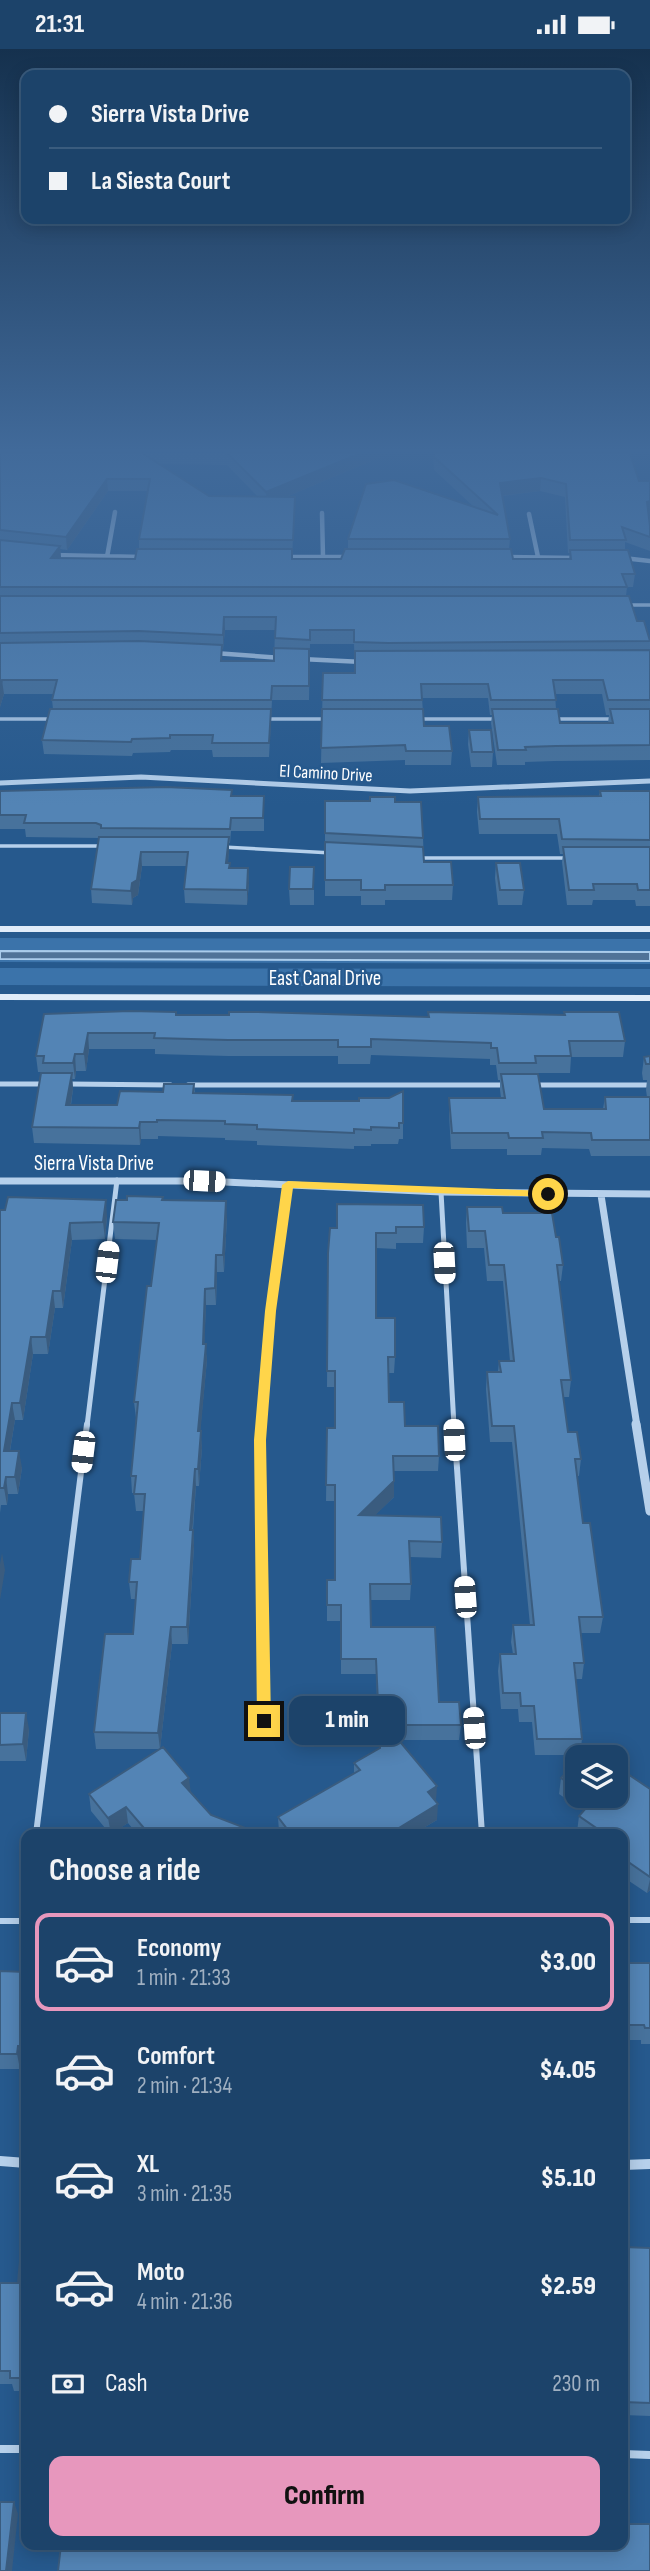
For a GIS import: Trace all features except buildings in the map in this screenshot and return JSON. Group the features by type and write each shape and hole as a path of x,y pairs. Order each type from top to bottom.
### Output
{"main road":[{"path":"0,929 650,929"},
{"name":"East Canal Drive","path":"0,998 650,998"}],"street":[{"path":"209,653 289,659"},
{"path":"296,659 369,662"},
{"name":"El Camino Drive","path":"0,783 141,777 410,791 650,781"},
{"name":"Sierra Vista Drive","path":"0,1181 117,1180 441,1192 650,1194"},
{"path":"264,1721 260,1440 271,1311 288,1185"},
{"path":"601,1195 650,1511"},
{"path":"0,2161 21,2162"},
{"path":"628,2165 650,2164"}],"lane":[{"path":"622,605 650,605"},
{"path":"0,719 55,719"},
{"path":"263,719 332,719"},
{"path":"415,719 498,719"},
{"path":"553,719 622,719"},
{"path":"0,846 111,846"},
{"path":"222,847 334,853"},
{"path":"416,858 567,858"},
{"path":"0,1084 512,1085"},
{"path":"526,1085 650,1086"},
{"path":"37,1829 117,1180"},
{"path":"441,1192 449,1361 482,1829"},
{"path":"0,1921 21,1920"},
{"path":"628,1920 650,1920"},
{"path":"0,2449 21,2449"},
{"path":"628,2454 650,2455"}],"shaded area":[{"path":"0,938 650,939 650,952 0,951"},
{"path":"0,951 650,952 650,961 0,959"},
{"path":"0,959 650,961 650,964 0,962"},
{"path":"0,968 650,969 650,987 0,985"}],"route":[{"path":"264,1721 260,1440 273,1287 288,1185 548,1194"}]}
